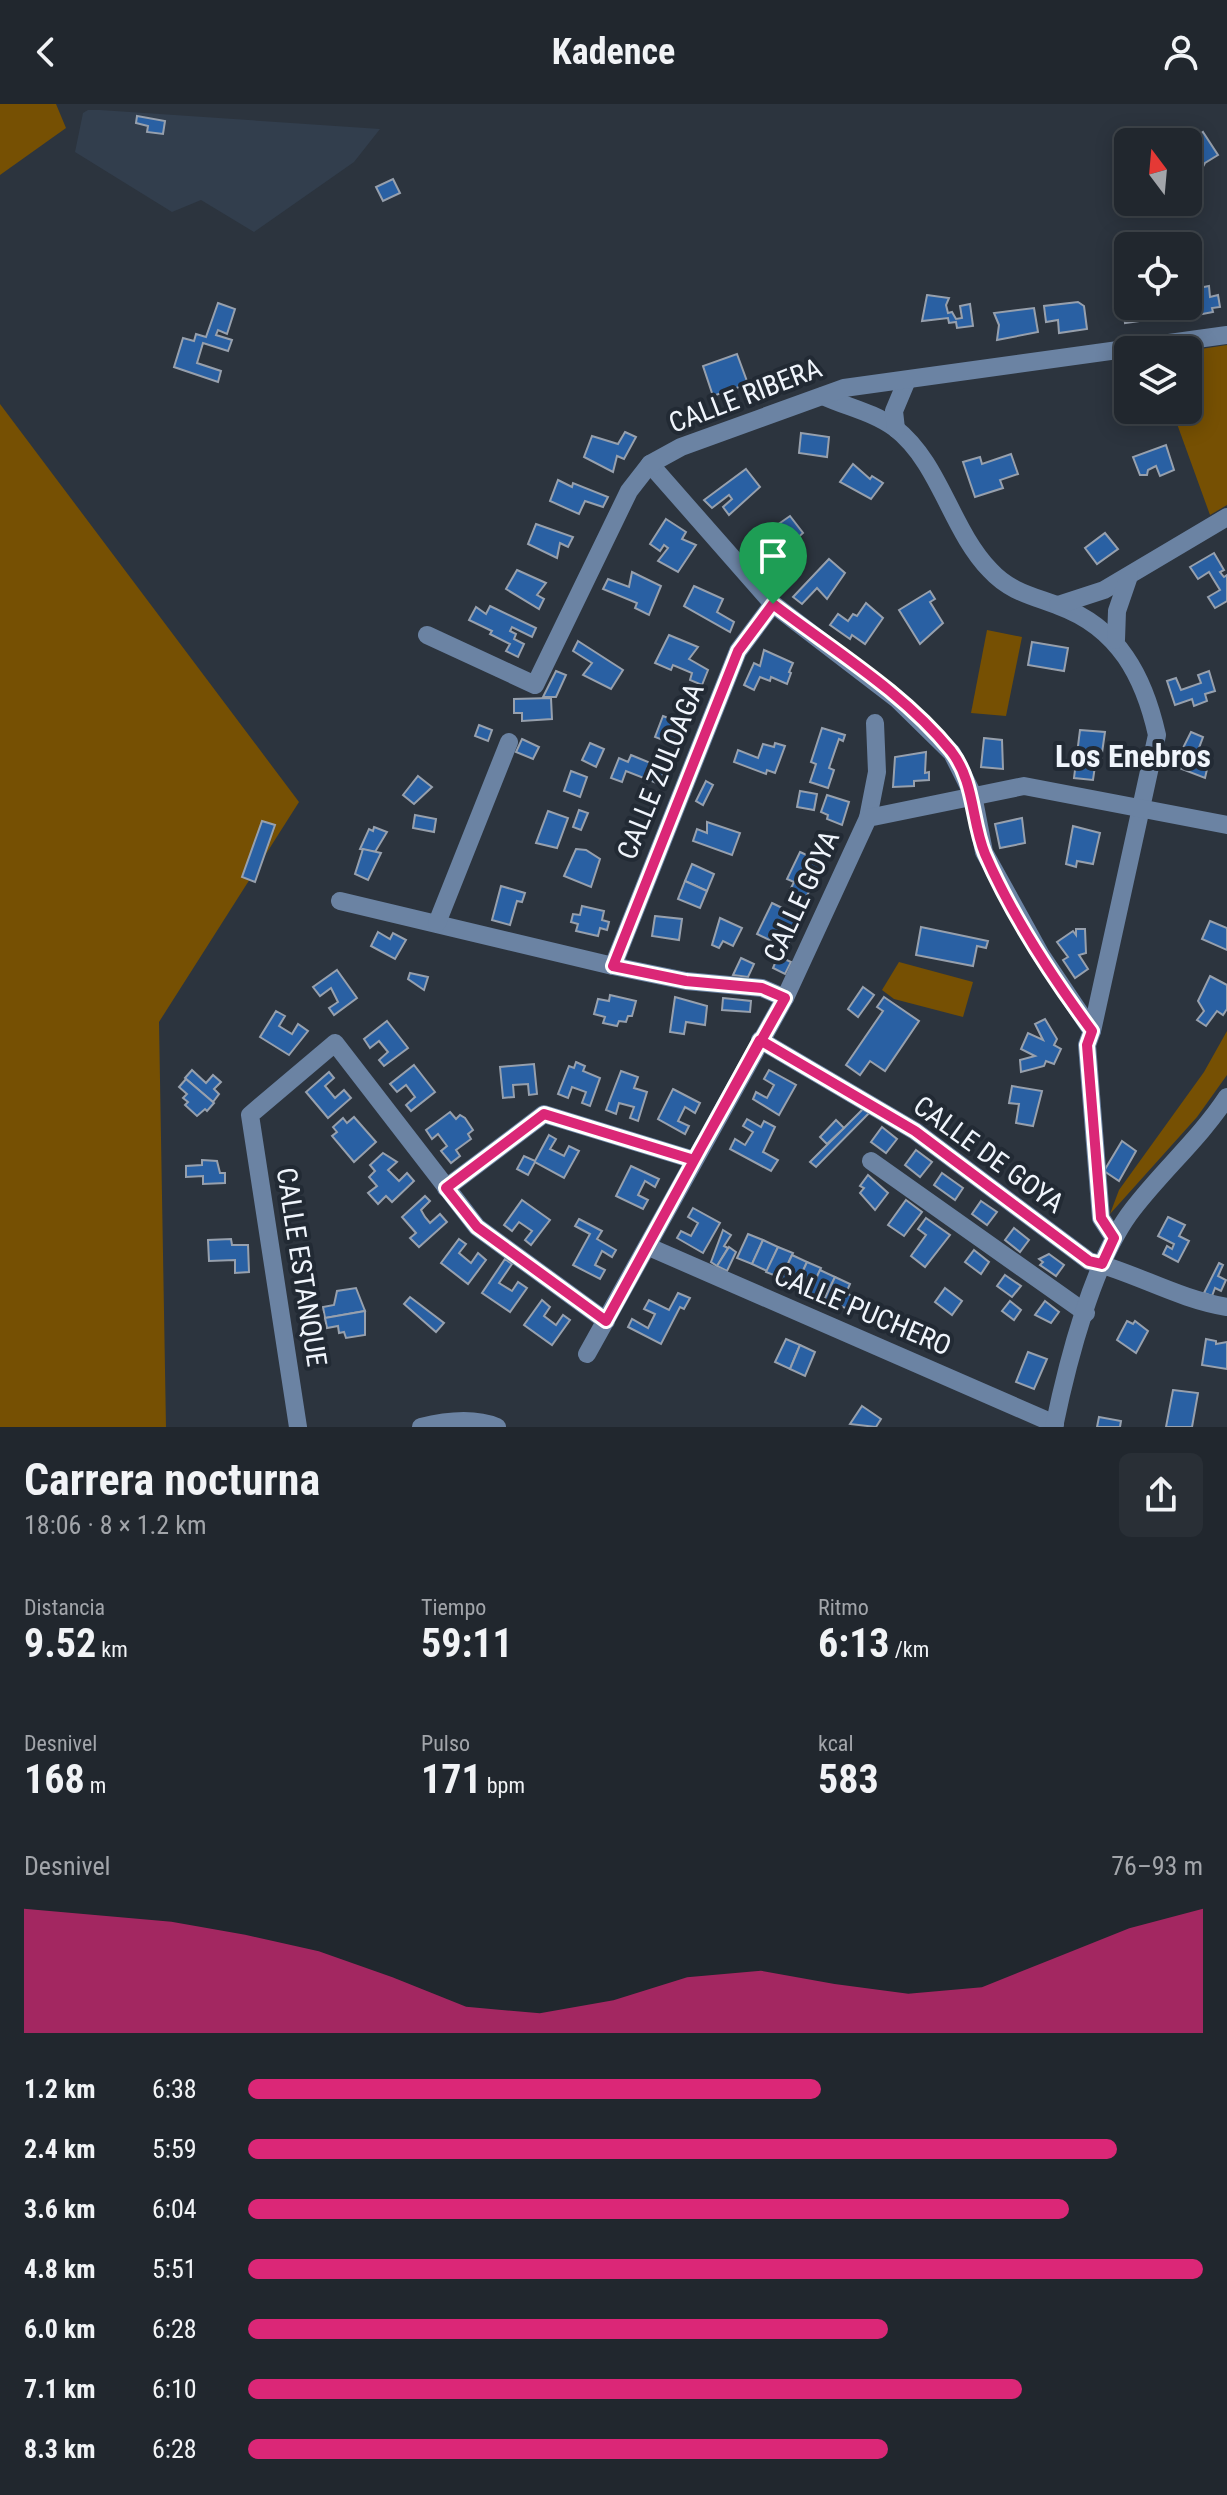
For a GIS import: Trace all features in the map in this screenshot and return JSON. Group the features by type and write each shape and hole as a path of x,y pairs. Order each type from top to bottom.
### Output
{"street":[{"name":"CALLE RIBERA","path":"427,635 535,685 629,491 650,464 681,447 844,388 1227,335"},
{"path":"896,429 894,411 907,380"},
{"path":"823,396 869,413 896,429 918,452 988,569 1005,584 1035,600 1058,605 1116,640 1149,698 1157,735 1087,1045 1101,1218 1114,1238"},
{"path":"650,464 773,604 897,699 952,753 973,795 984,852 1041,955 1092,1031"},
{"path":"1058,605 1078,601 1129,576 1227,517"},
{"path":"1116,640 1117,611 1129,576"},
{"name":"CALLE ZULOAGA","path":"613,966 738,651 773,604"},
{"name":"CALLE GOYA","path":"587,1354 785,998 868,818 877,772 875,723"},
{"path":"437,923 509,742"},
{"name":"CALLE GOYA","path":"868,818 1024,786 1227,825"},
{"path":"340,901 613,966 686,981 762,988 785,998"},
{"name":"CALLE DE GOYA","path":"760,1040 915,1131 1089,1261 1116,1267 1194,1302 1227,1307"},
{"name":"CALLE ESTANQUE","path":"298,1427 250,1115 335,1043 446,1188"},
{"path":"1054,1425 1086,1313 1114,1238 1131,1210 1212,1120 1227,1097"},
{"path":"606,1321 477,1227 446,1188 544,1114 694,1160"},
{"path":"871,1161 1086,1313"},
{"name":"CALLE PUCHERO","path":"649,1247 1054,1425"},
{"path":"421,1427 485,1422 497,1427"}],"shaded area":[{"path":"0,104 56,104 66,128 0,175"},
{"path":"88,110 380,129 354,162 254,232 201,200 172,212 75,152 83,113"},
{"path":"1227,345 1227,505 1210,515 1177,424 1202,424 1202,349"},
{"path":"0,404 299,802 159,1022 166,1427 0,1427"},
{"path":"987,630 1022,637 1006,716 971,713"},
{"path":"899,962 973,982 963,1017 894,999 882,990"},
{"path":"1227,1031 1227,1075 1197,1117 1110,1214 1119,1190 1204,1072"}],"building":[{"path":"137,116 165,121 163,134 147,132 148,126 136,123"},
{"path":"1202,133 1218,155 1202,168"},
{"path":"393,179 400,193 383,201 376,187"},
{"path":"1209,286 1210,297 1218,295 1220,307 1212,308 1213,312 1202,314 1202,287"},
{"path":"927,295 949,298 946,305 948,313 952,312 956,319 962,318 960,306 970,304 973,326 957,328 956,322 949,323 948,318 922,321"},
{"path":"1078,302 1084,306 1087,329 1059,333 1058,320 1046,322 1044,306"},
{"path":"218,303 235,309 227,334 218,330 216,335 232,340 228,351 203,343 197,363 221,371 218,382 174,367 183,338 194,341 196,334 206,337"},
{"path":"1034,308 1038,332 997,340 999,325 994,313"},
{"path":"737,354 748,384 713,396 703,366"},
{"path":"625,432 636,437 624,459 617,456 613,472 584,457 592,436 618,444"},
{"path":"801,433 829,437 827,457 799,453"},
{"path":"1166,445 1174,470 1160,476 1156,466 1148,470 1147,475 1140,475 1133,457"},
{"path":"1011,454 1018,474 1000,480 1003,488 975,497 963,462 980,457 982,464"},
{"path":"853,464 870,479 872,476 883,483 871,499 840,482"},
{"path":"746,469 760,487 729,515 723,507 732,499 729,495 712,508 704,500"},
{"path":"558,480 608,497 603,507 585,501 579,514 550,501"},
{"path":"790,516 803,533 780,554 772,541 755,554 747,546"},
{"path":"666,519 686,532 682,539 696,545 678,572 658,561 668,548 664,545 660,551 650,544"},
{"path":"536,524 573,537 568,547 560,543 557,558 528,544"},
{"path":"1105,533 1118,549 1097,564 1085,548"},
{"path":"1214,553 1224,570 1220,572 1224,577 1227,575 1227,601 1215,608 1208,597 1220,590 1209,572 1198,579 1190,567"},
{"path":"829,559 845,573 827,599 817,588 802,604 793,597"},
{"path":"517,570 546,583 537,595 544,599 539,609 506,589"},
{"path":"632,572 661,586 649,615 635,608 637,603 603,589 608,579 629,587"},
{"path":"694,586 723,599 717,612 734,622 730,632 684,606"},
{"path":"930,591 935,599 930,602 943,623 920,644 899,610"},
{"path":"866,603 883,618 865,644 852,635 850,639 830,625 838,614 848,621 853,614 857,616"},
{"path":"490,606 536,628 532,637 512,627 510,631 516,634 514,639 524,644 518,657 506,651 510,644 469,620 476,607 486,614"},
{"path":"669,635 698,647 689,659 708,670 702,685 690,680 692,673 673,665 671,670 655,663"},
{"path":"578,641 623,670 611,689 583,675 592,663 573,651"},
{"path":"1032,642 1068,648 1064,671 1028,665"},
{"path":"764,650 793,663 791,673 787,684 771,677 770,681 760,677 754,690 744,685 754,663 760,666"},
{"path":"556,671 566,675 556,697 543,697"},
{"path":"1209,671 1215,691 1205,694 1207,701 1194,706 1192,699 1175,705 1167,681 1176,678 1181,690 1201,683 1198,675"},
{"path":"551,698 552,719 522,721 522,713 514,713 514,699"},
{"path":"663,716 684,724 676,745 655,737"},
{"path":"479,725 492,730 488,741 475,736"},
{"path":"822,728 845,735 843,741 839,739 829,768 834,770 828,788 810,782 816,764 811,762"},
{"path":"1080,730 1105,732 1101,760 1096,759 1093,780 1074,778"},
{"path":"1191,732 1203,737 1199,748 1211,752 1205,778 1174,766"},
{"path":"984,738 1002,740 1003,769 981,767"},
{"path":"522,739 539,747 533,759 516,752"},
{"path":"590,743 604,749 596,767 582,760"},
{"path":"775,743 785,746 775,773 767,770 766,774 734,762 738,750 758,758 763,744 774,747"},
{"path":"926,752 925,773 929,772 929,780 914,781 914,786 893,787 895,757"},
{"path":"631,755 665,769 659,784 626,771 622,782 611,778 619,758 628,762"},
{"path":"571,771 587,777 580,797 564,791"},
{"path":"418,776 432,787 414,804 403,795"},
{"path":"706,781 713,785 703,805 696,801"},
{"path":"800,791 817,794 814,810 797,807"},
{"path":"827,795 849,802 842,825 827,819 828,815 821,812"},
{"path":"579,810 588,813 581,830 573,827"},
{"path":"548,811 568,818 557,848 536,843"},
{"path":"415,815 436,819 434,832 413,828"},
{"path":"1022,818 1025,843 1000,848 995,824"},
{"path":"262,821 275,825 255,882 242,877"},
{"path":"707,822 740,833 732,855 693,841 697,829 707,833"},
{"path":"1073,826 1100,833 1093,864 1077,861 1076,867 1066,864"},
{"path":"374,827 387,832 375,852 360,849 369,829 373,831"},
{"path":"363,849 381,853 368,880 355,874"},
{"path":"576,849 586,850 600,859 591,887 564,876"},
{"path":"800,852 822,862 817,872 820,874 804,900 789,892 794,882 787,879"},
{"path":"692,864 714,874 707,891 685,881"},
{"path":"685,881 707,891 700,908 678,899"},
{"path":"501,886 525,893 522,902 517,901 510,925 492,920"},
{"path":"772,903 801,917 786,948 757,934"},
{"path":"582,906 604,911 602,920 609,922 607,930 600,928 598,936 576,931 578,924 571,922 573,914 580,915"},
{"path":"655,916 682,919 679,940 652,936"},
{"path":"720,918 742,928 733,946 723,941 719,948 712,945"},
{"path":"1210,921 1227,928 1227,950 1202,939"},
{"path":"921,927 988,941 986,948 977,946 973,966 916,955"},
{"path":"1076,929 1085,929 1086,953 1079,955 1088,969 1075,978 1063,960 1068,957 1057,942 1073,931 1076,935"},
{"path":"378,932 390,939 393,933 406,940 395,959 371,946"},
{"path":"778,956 791,962 785,974 773,968"},
{"path":"741,958 754,964 748,977 733,975"},
{"path":"337,970 357,998 334,1015 329,1008 338,1002 331,988 320,996 313,987"},
{"path":"410,973 428,977 424,990 408,979"},
{"path":"1210,976 1227,985 1227,1009 1223,1015 1217,1011 1206,1026 1197,1020 1204,1011 1198,1001"},
{"path":"863,987 874,995 858,1017 848,1009"},
{"path":"610,995 636,1001 632,1016 628,1016 626,1022 619,1021 617,1026 603,1023 605,1017 594,1014 598,999 609,1001"},
{"path":"675,997 707,1006 705,1025 686,1022 684,1034 670,1032"},
{"path":"884,997 919,1021 885,1071 870,1061 860,1075 846,1065 883,1011 877,1007"},
{"path":"723,998 751,1001 750,1012 722,1010"},
{"path":"276,1011 285,1016 279,1026 292,1034 298,1024 308,1031 289,1055 260,1037"},
{"path":"1045,1019 1057,1039 1054,1045 1061,1049 1054,1064 1046,1061 1044,1066 1021,1072 1020,1060 1035,1056 1021,1049 1028,1033 1043,1040 1035,1024"},
{"path":"387,1021 408,1048 384,1066 379,1060 388,1052 379,1041 370,1048 364,1039"},
{"path":"576,1062 585,1066 583,1071 600,1078 590,1106 582,1103 586,1092 572,1087 568,1098 558,1094 569,1066 574,1068"},
{"path":"534,1064 537,1094 529,1095 528,1084 513,1085 514,1097 503,1098 500,1067"},
{"path":"414,1065 435,1092 411,1111 406,1105 415,1097 406,1085 397,1092 390,1084"},
{"path":"192,1070 206,1083 213,1075 221,1082 214,1089 219,1094 213,1102 185,1078"},
{"path":"769,1070 796,1085 779,1115 753,1099 756,1092 767,1098 774,1085 764,1079"},
{"path":"621,1071 638,1077 634,1088 647,1092 638,1121 630,1118 634,1107 619,1103 616,1114 606,1110"},
{"path":"329,1072 334,1078 325,1086 335,1098 344,1090 351,1098 328,1118 306,1092"},
{"path":"186,1079 214,1103 197,1116 185,1105 188,1102 183,1098 187,1094 179,1087"},
{"path":"1012,1086 1042,1091 1033,1126 1016,1123 1019,1104 1009,1103"},
{"path":"673,1089 700,1103 695,1113 685,1107 678,1121 689,1126 685,1134 658,1119"},
{"path":"865,1107 872,1110 816,1167 810,1162"},
{"path":"450,1112 456,1119 460,1115 465,1118 473,1130 468,1134 471,1139 456,1150 460,1156 451,1163 441,1151 447,1146 438,1134 432,1139 426,1130"},
{"path":"354,1117 376,1142 354,1162 332,1136 337,1132 333,1127 343,1118 347,1123"},
{"path":"747,1119 761,1127 764,1121 775,1127 763,1152 778,1160 771,1171 730,1149 735,1139 745,1145 753,1132 743,1126"},
{"path":"836,1120 844,1128 827,1144 820,1137"},
{"path":"882,1127 897,1139 886,1153 871,1142"},
{"path":"549,1135 556,1139 550,1149 564,1156 569,1146 579,1151 564,1178 535,1162 528,1175 517,1169 524,1156 535,1161"},
{"path":"1122,1141 1136,1151 1119,1181 1104,1171"},
{"path":"916,1150 932,1162 920,1177 905,1165"},
{"path":"383,1153 397,1162 388,1170 399,1181 407,1173 414,1181 392,1202 386,1196 378,1204 368,1193 377,1186 369,1177 375,1171 370,1165"},
{"path":"202,1160 217,1161 220,1173 225,1173 225,1183 203,1184 203,1176 186,1177 186,1166 202,1165"},
{"path":"631,1166 659,1179 655,1187 645,1181 638,1195 648,1200 643,1209 616,1196"},
{"path":"942,1173 963,1188 955,1200 934,1185"},
{"path":"868,1175 888,1193 875,1210 860,1193 864,1188 860,1186"},
{"path":"425,1196 430,1201 421,1210 430,1223 440,1214 447,1222 419,1247 410,1238 416,1233 402,1217"},
{"path":"522,1200 550,1220 531,1245 525,1240 532,1231 519,1222 512,1231 504,1225"},
{"path":"906,1200 922,1212 904,1236 888,1225"},
{"path":"981,1201 997,1212 987,1225 972,1214"},
{"path":"693,1208 720,1223 703,1253 677,1238 681,1231 691,1236 698,1223 688,1217"},
{"path":"1168,1217 1185,1225 1179,1236 1189,1241 1178,1262 1163,1254 1167,1246 1172,1249 1174,1244 1158,1236"},
{"path":"926,1218 950,1235 925,1267 911,1256 926,1235 918,1229"},
{"path":"579,1219 602,1231 597,1239 616,1250 612,1257 602,1251 595,1265 605,1270 600,1279 573,1265 590,1234 575,1226"},
{"path":"1014,1228 1029,1240 1020,1252 1005,1240"},
{"path":"723,1230 731,1235 724,1246 728,1248 717,1266 711,1262"},
{"path":"748,1234 763,1240 752,1264 737,1258"},
{"path":"231,1239 232,1245 248,1245 249,1272 235,1273 235,1260 209,1261 208,1240"},
{"path":"459,1239 466,1244 459,1253 471,1263 478,1253 486,1260 468,1284 441,1263"},
{"path":"763,1240 778,1247 767,1271 752,1264"},
{"path":"729,1247 736,1252 727,1271 717,1266"},
{"path":"778,1247 793,1253 781,1278 766,1272"},
{"path":"974,1250 989,1262 981,1274 965,1262"},
{"path":"1049,1254 1064,1265 1056,1276 1040,1265 1043,1262 1039,1259"},
{"path":"792,1255 807,1262 796,1286 781,1279"},
{"path":"505,1259 512,1264 499,1283 512,1291 518,1282 527,1288 510,1312 482,1293"},
{"path":"807,1262 821,1268 810,1292 796,1286"},
{"path":"1219,1263 1223,1265 1218,1276 1226,1280 1221,1291 1215,1288 1212,1296 1204,1293"},
{"path":"820,1270 835,1277 824,1300 809,1294"},
{"path":"1005,1275 1021,1286 1012,1297 997,1286"},
{"path":"835,1277 850,1284 846,1293 856,1298 851,1310 824,1300"},
{"path":"356,1288 365,1311 325,1318 323,1307 334,1305 337,1291"},
{"path":"945,1288 962,1301 952,1315 935,1302"},
{"path":"678,1293 690,1298 684,1309 680,1307 661,1344 628,1327 632,1319 648,1328 655,1314 644,1309 649,1300 669,1310"},
{"path":"410,1297 444,1323 436,1332 404,1304"},
{"path":"542,1300 550,1307 544,1316 556,1325 563,1315 570,1320 552,1345 524,1325"},
{"path":"1010,1301 1021,1310 1014,1320 1002,1311"},
{"path":"1045,1301 1059,1312 1051,1323 1035,1315"},
{"path":"365,1311 365,1335 346,1338 344,1332 339,1333 338,1326 327,1328 325,1318"},
{"path":"1127,1321 1133,1324 1135,1321 1148,1331 1136,1353 1117,1340"},
{"path":"786,1339 800,1345 790,1369 775,1362"},
{"path":"1206,1339 1216,1341 1216,1344 1227,1342 1227,1369 1202,1365"},
{"path":"800,1345 815,1352 805,1376 790,1369"},
{"path":"1028,1352 1047,1359 1034,1389 1016,1382"},
{"path":"1173,1390 1198,1393 1192,1427 1166,1427"},
{"path":"862,1406 881,1419 876,1427 850,1424"},
{"path":"1099,1417 1121,1421 1120,1427 1097,1427"}],"district":[{"name":"Los Enebros","path":"1133,756"}],"route":[{"path":"773,604 738,651 613,966 686,981 762,988 785,998 760,1040 694,1160 544,1114 446,1188 477,1227 606,1321 760,1040 915,1131 1089,1261 1102,1264 1114,1238 1101,1218 1096,1176 1087,1045 1092,1031 1041,955 984,852 973,795 952,753 897,699 773,604"}]}
